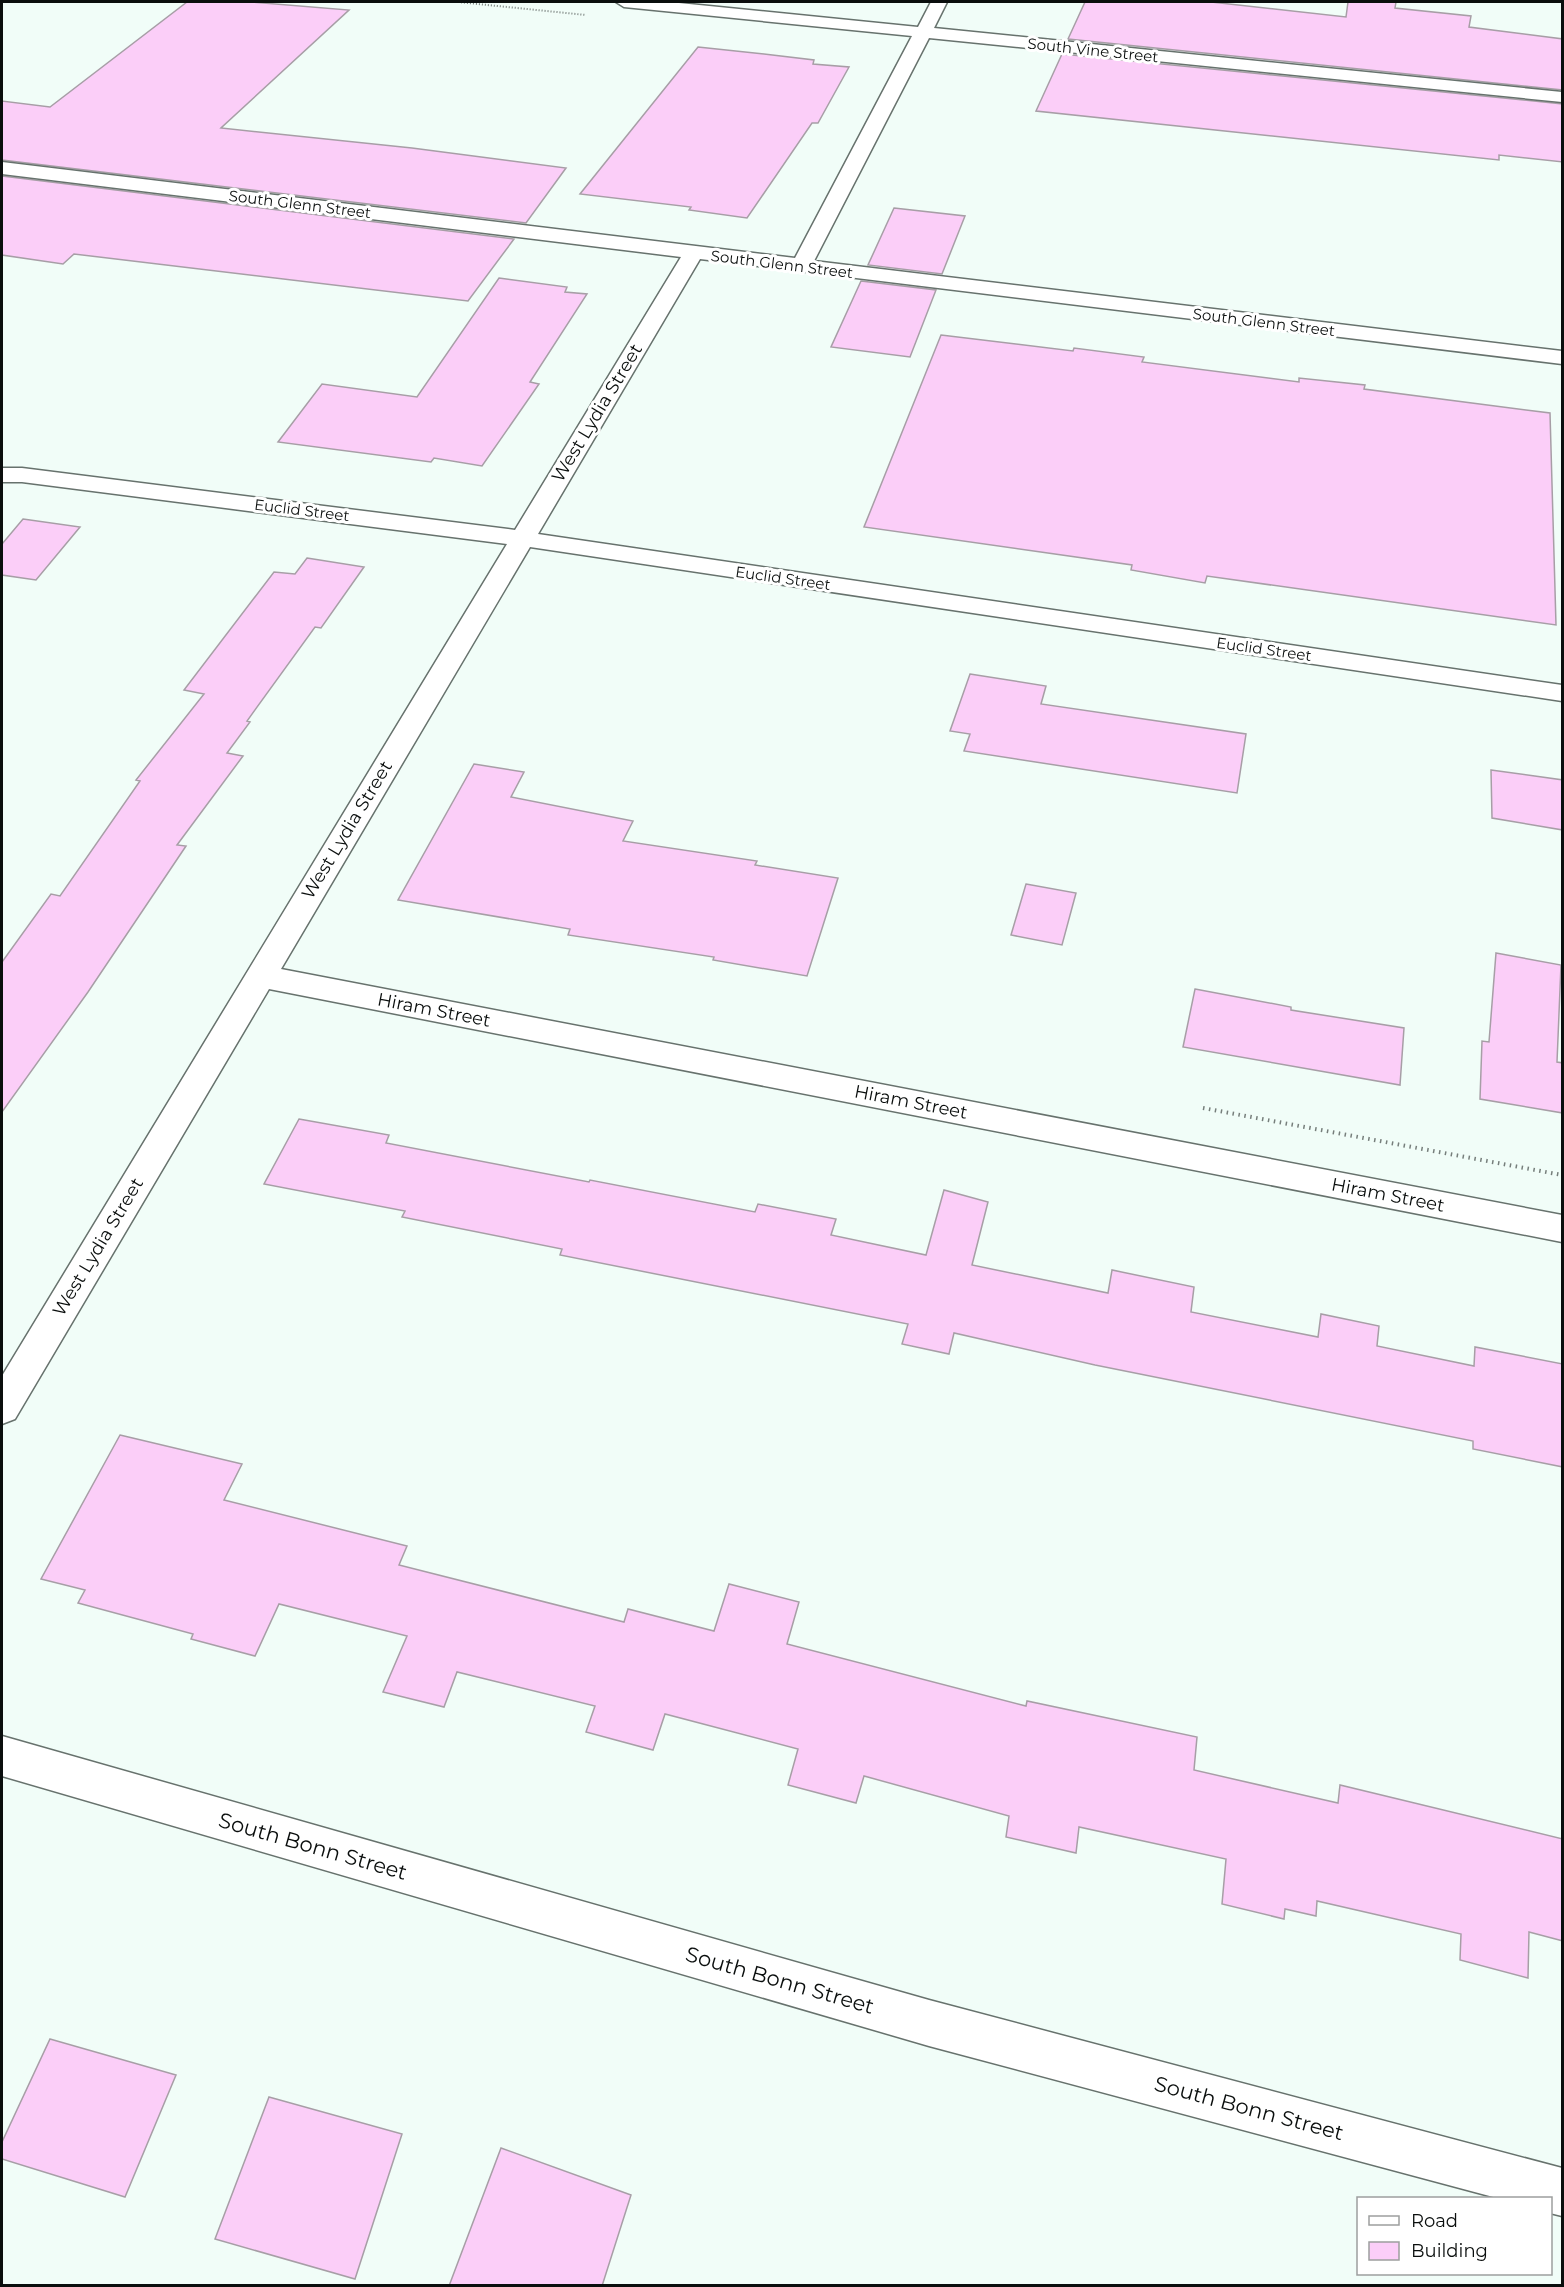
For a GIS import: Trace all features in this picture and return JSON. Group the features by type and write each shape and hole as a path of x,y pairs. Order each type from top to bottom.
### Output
{"street":[{"name":"South Vine Street","path":"624,2 1563,97"},
{"path":"801,266 939,2"},
{"name":"South Glenn Street","path":"2,168 1563,358"},
{"name":"West Lydia Street","path":"2,1408 693,253"},
{"name":"Euclid Street","path":"2,475 34,476 521,539 1563,693"},
{"name":"Hiram Street","path":"260,976 1563,1229"},
{"name":"South Bonn Street","path":"2,1756 929,2023 1563,2192"}],"building":[{"path":"187,2 252,2 349,10 221,128 412,148 566,168 526,223 2,160 2,101 50,107"},
{"path":"1085,2 1211,2 1346,17 1348,2 1396,2 1395,8 1471,16 1469,27 1563,39 1563,90 1068,39"},
{"path":"698,47 814,60 813,64 849,67 818,123 812,123 747,218 689,210 691,207 580,194"},
{"path":"1062,54 1563,104 1563,162 1499,155 1499,160 1036,111"},
{"path":"2,176 514,239 468,301 74,254 63,264 2,255"},
{"path":"894,208 965,216 942,274 868,265"},
{"path":"499,278 567,287 565,292 587,294 530,382 539,384 482,466 434,458 431,462 278,442 322,384 417,397"},
{"path":"861,281 936,290 910,357 831,347"},
{"path":"941,335 1144,357 1142,362 1299,382 1299,378 1365,385 1364,389 1550,413 1556,625 1207,576 1205,583 1131,570 1132,565 864,527"},
{"path":"23,519 80,527 36,580 2,575 2,544"},
{"path":"307,558 364,567 321,628 315,627 247,721 250,722 227,753 243,756 177,845 186,846 88,992 2,1112 2,962 51,894 60,896 140,781 136,780 204,694 184,690 274,572 295,574"},
{"path":"970,674 1046,686 1041,704 1246,734 1237,793 964,751 970,734 950,731"},
{"path":"474,764 524,772 511,797 633,821 623,841 757,861 755,865 838,878 807,976 713,960 714,957 568,935 570,929 398,900"},
{"path":"1491,770 1563,780 1563,830 1492,818"},
{"path":"1026,884 1076,893 1062,945 1011,935"},
{"path":"1496,953 1561,965 1557,1062 1563,1063 1563,1113 1480,1099 1482,1041 1489,1042"},
{"path":"1195,989 1291,1007 1291,1010 1404,1028 1400,1085 1183,1047"},
{"path":"299,1119 389,1135 386,1143 589,1182 590,1180 755,1212 758,1204 836,1219 831,1235 926,1255 944,1190 988,1202 972,1265 1108,1293 1112,1270 1194,1287 1191,1312 1318,1337 1321,1314 1379,1326 1377,1346 1474,1366 1475,1347 1563,1364 1563,1467 1473,1449 1473,1441 1095,1365 954,1333 949,1354 902,1344 908,1324 560,1255 562,1249 402,1217 405,1211 264,1184"},
{"path":"120,1435 242,1464 224,1500 407,1546 399,1565 624,1622 628,1609 714,1631 729,1584 799,1602 787,1644 1026,1706 1027,1701 1197,1737 1194,1770 1338,1803 1340,1785 1563,1839 1563,1941 1529,1932 1528,1978 1460,1960 1461,1934 1317,1901 1316,1916 1285,1909 1284,1919 1222,1904 1226,1859 1079,1827 1076,1853 1006,1837 1009,1816 864,1776 856,1803 788,1785 798,1749 665,1714 653,1750 586,1732 595,1706 457,1672 444,1707 383,1692 407,1636 279,1604 255,1656 191,1639 193,1634 78,1603 85,1590 41,1579"},
{"path":"50,2039 176,2075 125,2197 2,2159 2,2142"},
{"path":"269,2097 402,2134 355,2279 215,2239"},
{"path":"501,2148 631,2195 602,2286 449,2286"}]}
